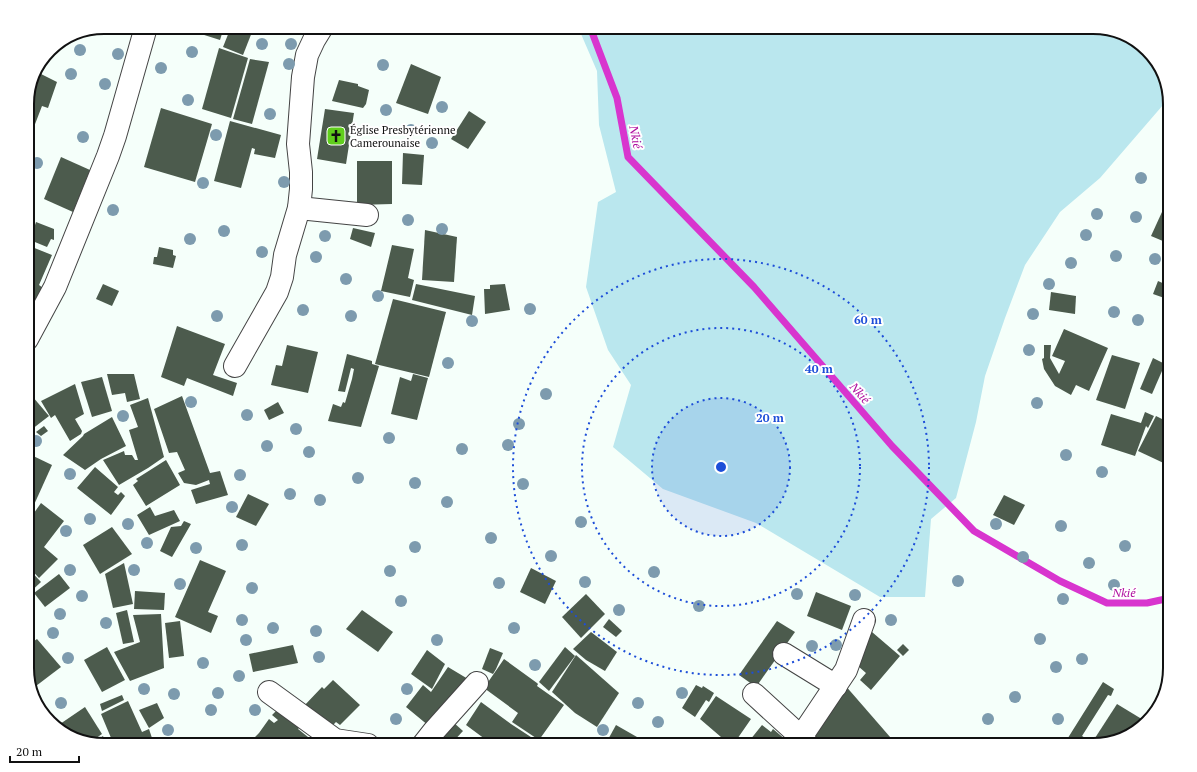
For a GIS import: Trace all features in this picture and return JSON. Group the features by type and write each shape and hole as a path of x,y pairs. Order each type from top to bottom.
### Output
{"street":[{"path":"34,326 55,287 108,156 144,34"},
{"path":"236,366 277,292 282,277 285,255 299,208 301,178 298,144 303,77 307,55 318,34"},
{"path":"299,208 367,215"},
{"path":"807,738 849,663 864,620"},
{"path":"784,654 836,686"},
{"path":"429,738 477,683"},
{"path":"269,692 328,738"},
{"path":"754,694 802,738"}],"shaded area":[{"path":"581,34 1093,34 1111,36 1124,41 1139,51 1154,69 1161,86 1163,105 1100,178 1060,212 1025,265 985,376 976,422 956,498 931,519 925,597 880,597 756,523 663,489 613,447 631,385 608,350 586,287 598,202 616,192 599,125 597,71"}],"building":[{"path":"201,34 222,34 220,40"},
{"path":"228,34 251,34 243,55 223,47"},
{"path":"219,48 248,58 231,118 202,109"},
{"path":"250,59 269,62 252,124 233,119"},
{"path":"411,64 441,77 428,114 396,103"},
{"path":"41,74 57,82 48,108 42,106 34,127 34,100 36,86"},
{"path":"339,80 358,84 358,86 369,90 366,104 363,108 332,101"},
{"path":"161,108 212,124 195,182 144,167"},
{"name":"Église Presbytérienne Camerounaise","path":"325,109 354,113 346,164 317,159"},
{"path":"469,111 486,122 468,149 451,139"},
{"path":"230,121 281,135 275,158 254,154 255,149 252,148 241,188 214,181"},
{"path":"403,153 424,155 422,185 402,184"},
{"path":"61,157 90,170 73,212 44,199"},
{"path":"357,161 392,161 392,204 357,205"},
{"path":"1163,210 1163,241 1151,236"},
{"path":"36,222 54,229 54,240 51,239 47,247 34,242 34,228"},
{"path":"353,228 375,233 371,247 350,239"},
{"path":"425,230 457,237 454,282 422,280"},
{"path":"392,245 414,249 408,278 414,280 410,297 381,291"},
{"path":"159,247 173,250 173,255 176,256 173,268 153,264 154,257 157,257"},
{"path":"34,248 52,255 39,285 43,288 34,303"},
{"path":"1158,281 1163,283 1163,298 1153,294"},
{"path":"103,284 119,291 112,306 96,299"},
{"path":"416,284 475,296 472,315 412,300"},
{"path":"505,284 510,310 485,314 484,289 490,289 490,285"},
{"path":"1051,292 1076,296 1075,314 1049,310"},
{"path":"393,299 446,312 429,377 375,364"},
{"path":"177,326 225,344 213,375 237,383 233,396 187,378 184,386 161,377"},
{"path":"1064,329 1108,348 1089,391 1076,385 1071,395 1055,386 1044,369 1042,359 1044,358 1044,345 1051,345 1050,358 1059,374 1065,361 1052,356"},
{"path":"287,345 318,352 308,393 271,385 276,365 282,366"},
{"path":"347,354 372,361 372,364 379,366 361,427 328,421 333,404 341,407 343,402 345,403 352,379 354,369 351,368 345,392 338,391"},
{"path":"1112,355 1140,363 1125,409 1096,400"},
{"path":"1153,358 1163,363 1163,369 1152,394 1140,389"},
{"path":"107,374 134,374 140,399 127,402 125,393 112,395"},
{"path":"413,374 428,378 417,420 391,414 400,377 411,381"},
{"path":"102,377 112,411 92,417 81,382"},
{"path":"75,384 84,414 75,419 82,431 81,434 70,441 55,415 51,418 41,401"},
{"path":"182,396 210,473 220,471 228,495 196,504 191,490 210,484 209,480 196,485 184,483 178,473 185,470 177,452 169,453 154,409"},
{"path":"34,398 49,416 34,428"},
{"path":"148,398 164,457 119,485 103,460 124,451 125,455 132,455 135,460 138,460 129,430 138,427 130,405"},
{"path":"278,402 284,413 269,420 264,410"},
{"path":"1145,412 1154,416 1148,428 1146,426 1135,456 1101,445 1111,414 1141,423"},
{"path":"1156,416 1163,420 1163,463 1138,451"},
{"path":"112,417 126,446 101,459 85,470 63,455 84,434"},
{"path":"44,426 48,431 41,436 36,432"},
{"path":"34,456 52,465 34,505"},
{"path":"166,460 180,485 146,506 133,485 138,481 136,479"},
{"path":"95,467 118,487 114,492 118,495 121,492 125,496 111,515 77,488"},
{"path":"248,494 269,504 256,526 236,517"},
{"path":"1004,495 1025,505 1014,525 993,515"},
{"path":"41,503 64,521 44,547 58,559 39,578 34,573 34,513"},
{"path":"150,507 155,516 174,510 180,521 149,535 137,515"},
{"path":"184,521 191,524 172,557 160,551 171,527 181,526"},
{"path":"112,527 132,554 100,574 83,545"},
{"path":"200,560 226,571 208,612 218,616 211,633 175,617"},
{"path":"124,563 133,604 113,608 105,574"},
{"path":"531,568 556,581 545,604 520,592"},
{"path":"34,574 41,582 34,588"},
{"path":"59,574 70,588 45,607 34,593"},
{"path":"135,591 165,593 164,610 134,609"},
{"path":"816,592 851,606 842,630 807,616"},
{"path":"586,594 605,614 581,638 562,617"},
{"path":"127,610 134,642 123,644 116,613"},
{"path":"362,610 393,632 378,652 346,629"},
{"path":"161,614 164,668 130,681 114,652 140,642 133,615"},
{"path":"609,619 622,631 616,637 603,627"},
{"path":"180,621 184,656 169,658 165,623"},
{"path":"777,621 795,632 756,687 739,675"},
{"path":"591,632 617,652 605,671 586,660 573,649"},
{"path":"872,632 900,656 871,690 860,680 866,673 851,660"},
{"path":"37,639 61,667 36,686 34,672 34,641"},
{"path":"903,644 909,650 903,656 897,650"},
{"path":"293,645 298,663 253,672 249,654"},
{"path":"107,647 125,680 102,692 84,660"},
{"path":"565,647 575,656 549,691 539,682"},
{"path":"490,648 503,653 493,674 482,669"},
{"path":"427,650 445,664 432,689 411,674"},
{"path":"576,655 619,693 597,727 575,713 552,692"},
{"path":"504,659 537,683 537,686 564,705 540,738 536,738 512,722 518,713 484,688"},
{"path":"448,667 468,679 429,726 406,707 423,685 431,692"},
{"path":"333,680 360,705 340,725 336,722 327,731 303,707 322,687 324,689"},
{"path":"1103,682 1114,689 1111,696 1108,695 1082,736 1085,738 1068,738"},
{"path":"844,684 891,738 817,738 811,731"},
{"path":"696,685 702,688 703,686 714,693 709,702 706,700 695,717 682,708"},
{"path":"122,695 124,700 102,711 100,704"},
{"path":"716,696 751,719 738,738 720,738 700,719"},
{"path":"128,701 142,732 149,729 152,738 111,738 101,714"},
{"path":"481,702 532,738 484,738 466,725"},
{"path":"157,703 164,718 149,728 139,710"},
{"path":"1117,704 1141,719 1124,731 1106,737 1095,738"},
{"path":"85,707 102,734 97,737 86,736 73,731 62,723"},
{"path":"277,710 300,727 298,729 309,738 254,738 269,719 274,723 278,720 272,715"},
{"path":"453,722 463,731 456,738 442,738"},
{"path":"616,725 639,738 609,738"},
{"path":"762,725 771,732 773,729 784,738 752,738"}],"waterway":[{"name":"Nkié","path":"593,34 617,98 628,157 754,287 892,446 974,531 1060,581 1107,603 1147,603 1163,600"}],"place":[{"name":"Église Presbytérienne Camerounaise","path":"336,136"}]}
